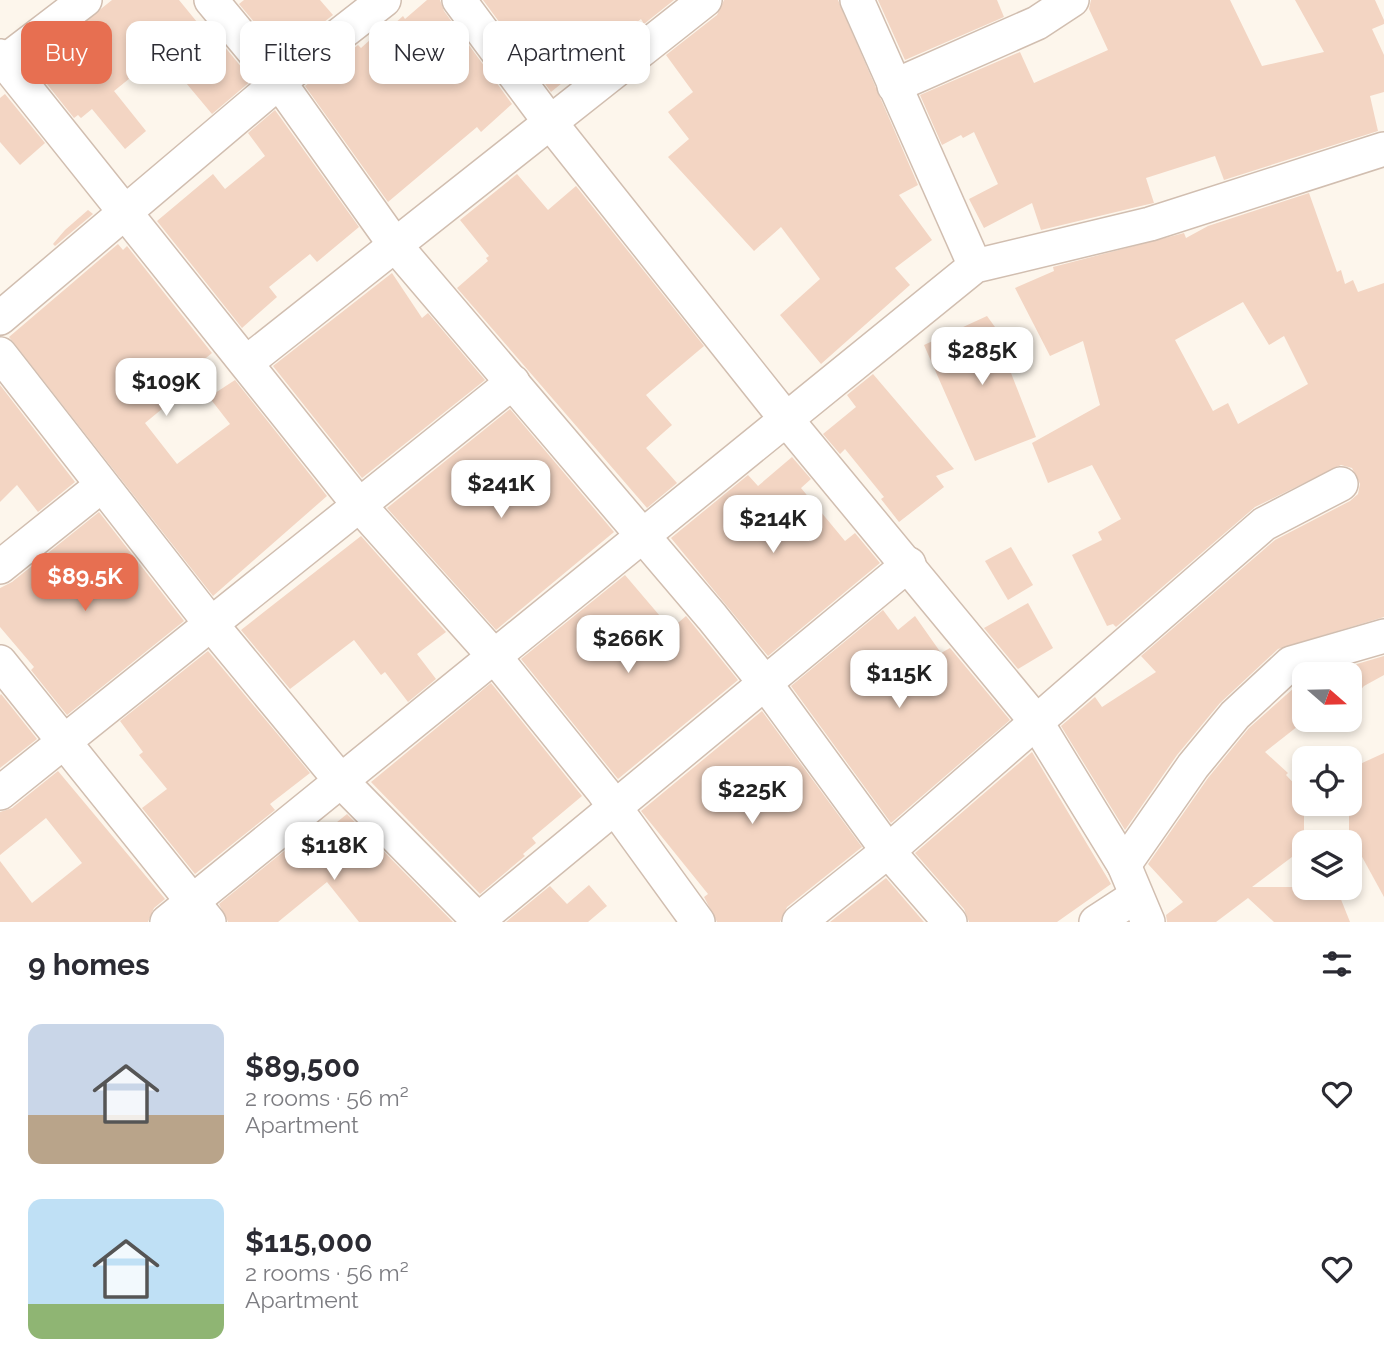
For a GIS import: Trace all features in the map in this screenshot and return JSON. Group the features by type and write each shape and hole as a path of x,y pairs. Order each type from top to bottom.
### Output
{"street":[{"path":"85,0 1,61 359,505 494,656 609,799 698,922"},
{"path":"211,0 240,35"},
{"path":"355,23 384,0"},
{"path":"459,0 549,121 786,419 909,564 1035,720 1124,865 1142,909 1096,922"},
{"path":"246,363 705,0"},
{"path":"857,0 975,266"},
{"path":"894,86 1037,23 1072,0"},
{"path":"0,318 277,84"},
{"path":"280,84 395,245 765,683 888,850 950,922"},
{"path":"0,662 189,915 341,781 975,266 1150,224 1384,149"},
{"path":"0,354 211,624 341,781 478,921 609,799 765,683 909,564"},
{"path":"0,793 513,382"},
{"path":"799,922 888,850 1264,524 1341,484"},
{"path":"0,567 101,486"},
{"path":"1124,865 1193,766 1235,715 1291,663 1384,636"}],"building":[{"path":"112,0 179,0 196,21 126,21 126,81 114,91 146,131 125,149 92,109 81,118 78,115 74,118 47,84 112,84 112,21 86,21"},
{"path":"244,0 320,0 333,15 325,21 253,21 239,4"},
{"path":"427,0 440,0 451,21 397,21 403,16 405,19"},
{"path":"483,0 674,0 648,21 499,21"},
{"path":"724,0 838,0 918,185 899,195 932,240 895,268 910,285 821,364 780,315 820,279 781,227 754,251 668,157 689,139 668,112 693,92 666,55 717,15"},
{"path":"878,0 997,0 1004,17 905,60"},
{"path":"1091,0 1230,0 1262,66 1324,52 1295,0 1375,0 1384,20 1384,24 1372,29 1384,55 1384,92 1370,96 1378,131 1224,180 1215,156 1146,178 1154,203 1041,230 1032,203 984,228 969,199 998,184 974,132 963,138 961,135 942,145 920,95 1020,52 1034,83 1108,50 1089,9"},
{"path":"369,41 369,84 469,84 469,45 483,64 483,84 497,84 512,104 481,132 477,127 388,202 305,86 355,84 355,47 358,45 361,48"},
{"path":"226,48 240,65 240,84 247,84 212,114 187,84 226,84"},
{"path":"545,84 561,84 551,92"},
{"path":"5,94 45,143 20,165 0,142 0,98"},
{"path":"275,110 359,227 317,262 310,254 269,287 277,297 242,328 157,221 213,174 225,189 265,156 248,133"},
{"path":"517,174 548,210 576,186 704,346 646,395 672,425 646,448 677,483 647,508 457,288 488,261 486,258 489,256 460,220"},
{"path":"1309,193 1337,272 1341,270 1345,284 1353,280 1358,292 1384,283 1384,617 1278,649 1220,703 1177,755 1125,830 1061,726 1095,697 1102,707 1156,672 1141,656 1275,540 1350,501 1358,494 1360,484 1352,468 1341,465 1255,507 1116,627 1113,624 1107,626 1072,555 1102,540 1098,532 1121,519 1092,465 1048,483 1032,443 1100,405 1083,341 1050,356 1015,288 1054,271 1053,267 1184,233 1186,238 1208,226","holes":["1243,302 1269,345 1284,336 1308,384 1238,424 1228,403 1213,411 1175,340"]},
{"path":"88,210 93,214 55,246 53,244 65,230"},
{"path":"118,244 123,250 127,246 212,353 195,367 202,376 145,423 177,464 230,424 209,397 235,380 327,496 213,596 9,337"},
{"path":"392,273 422,318 428,313 485,380 362,478 273,366"},
{"path":"987,316 1024,367 1011,373 1036,437 975,461 924,345"},
{"path":"873,374 954,469 936,476 944,487 899,522 881,499 884,497 845,449 840,454 823,434 856,407 847,395"},
{"path":"0,385 75,482 38,512 17,485 0,502"},
{"path":"510,409 614,532 496,630 387,508"},
{"path":"792,457 811,479 801,488 845,541 855,533 880,563 768,656 671,538 748,475 758,486"},
{"path":"99,512 184,621 67,715 31,670 34,667 0,627 0,588 12,582"},
{"path":"361,536 446,632 417,654 436,679 408,702 385,672 381,675 354,640 290,689 241,630"},
{"path":"1011,547 1033,585 1008,600 985,561"},
{"path":"625,575 671,629 686,616 738,680 618,779 521,659"},
{"path":"1028,603 1053,648 1018,669 984,628"},
{"path":"883,610 898,630 915,616 941,653 950,648 1010,720 891,823 791,686"},
{"path":"208,651 310,773 270,804 275,810 195,874 142,808 167,789 139,755 143,752 120,721"},
{"path":"1384,656 1384,675 1362,688 1362,662"},
{"path":"491,683 582,796 532,838 536,843 523,854 525,856 480,894 371,782"},
{"path":"1292,690 1292,731 1265,752 1288,773 1286,775 1292,781 1292,816 1304,816 1304,830 1292,830 1292,857 1252,887 1292,887 1292,900 1341,900 1350,922 1274,922 1248,898 1216,922 1167,922 1166,915 1183,902 1148,864 1208,778 1249,728"},
{"path":"0,695 37,739 0,768"},
{"path":"762,711 862,847 787,907 780,922 717,922 704,897 708,894 641,811"},
{"path":"1032,752 1111,884 1057,922 969,922 964,909 915,853"},
{"path":"1384,753 1384,897 1362,857 1362,830 1349,830 1349,816 1362,816 1362,763"},
{"path":"58,771 165,899 154,908 148,922 0,922 0,861 32,903 82,863 46,818 0,855 0,812 12,808"},
{"path":"347,814 453,922 359,922 327,882 278,922 228,922 219,904 299,839 306,847"},
{"path":"886,878 924,922 830,922"},
{"path":"589,885 607,906 588,922 506,922 550,886 567,904"}]}
